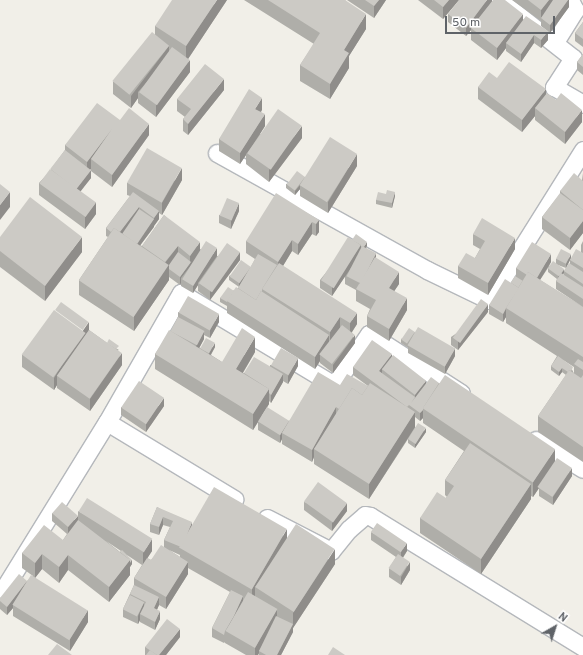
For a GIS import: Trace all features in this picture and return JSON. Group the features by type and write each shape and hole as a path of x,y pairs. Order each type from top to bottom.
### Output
{"street":[{"path":"499,0 555,42 573,58 554,87 583,104"},
{"path":"555,42 575,10 570,0"},
{"path":"217,153 427,270 489,300 583,150"},
{"path":"0,595 107,422 181,293 334,385 368,334 475,402"},
{"path":"107,422 249,507 331,551 349,529 365,515 370,516 583,647"},
{"path":"522,431 583,470"}],"building":[{"path":"172,0 217,0 186,46 155,26"},
{"path":"268,0 345,0 366,14 344,50 349,53 330,84 300,65 320,33"},
{"path":"365,0 379,0 374,6"},
{"path":"434,0 449,0 443,7"},
{"path":"459,0 487,0 466,28 448,14"},
{"path":"493,0 505,0 523,14 497,48 471,28"},
{"path":"528,0 549,0 541,10"},
{"path":"553,0 568,0 550,25 541,18"},
{"path":"526,16 548,31 541,40 534,35 521,54 506,43"},
{"path":"583,22 583,39 575,33"},
{"path":"152,32 169,46 129,95 112,81"},
{"path":"172,47 190,60 157,105 139,92"},
{"path":"583,54 583,67 577,62"},
{"path":"509,62 546,89 522,120 478,87 489,72 497,78"},
{"path":"205,64 224,79 188,124 183,119 191,109 177,99"},
{"path":"249,89 262,98 255,109 265,114 240,153 219,139"},
{"path":"547,93 556,100 561,93 582,110 565,132 535,108"},
{"path":"97,103 120,120 129,108 149,124 112,175 91,159 112,129 87,162 65,145"},
{"path":"278,109 302,126 271,170 247,153"},
{"path":"330,137 357,154 327,202 300,185"},
{"path":"147,148 182,168 162,203 127,183"},
{"path":"65,150 91,170 76,189 50,169"},
{"path":"50,169 96,203 86,217 39,184"},
{"path":"297,171 305,177 295,191 287,185"},
{"path":"574,173 583,181 583,210 560,191"},
{"path":"0,184 10,192 0,205"},
{"path":"387,190 395,192 392,203 376,200 378,192 386,194"},
{"path":"133,192 159,211 154,218 139,207 120,232 114,228 111,232 106,228"},
{"path":"276,193 319,220 316,224 312,222 298,244 292,240 278,262 246,241"},
{"path":"560,193 583,210 583,221 570,238 542,217"},
{"path":"30,197 82,237 45,286 0,251 0,237"},
{"path":"227,198 239,203 232,221 220,215"},
{"path":"139,209 154,219 137,244 122,234"},
{"path":"164,215 200,242 190,256 178,246 165,262 142,246"},
{"path":"482,218 515,238 488,283 458,266 466,253 475,258 485,241 473,234"},
{"path":"114,228 169,265 133,317 79,280"},
{"path":"356,234 367,242 364,247 361,247 361,245 352,240"},
{"path":"348,237 361,245 334,288 321,280"},
{"path":"206,241 217,248 193,286 182,279"},
{"path":"532,242 551,254 537,278 528,272 527,275 516,268"},
{"path":"227,243 240,252 212,292 199,283"},
{"path":"362,246 376,253 361,284 347,276"},
{"path":"561,249 571,254 566,264 556,259"},
{"path":"576,249 583,253 583,268 570,260"},
{"path":"178,252 191,262 180,277 169,269 169,265"},
{"path":"258,254 277,265 256,300 238,288"},
{"path":"375,257 399,272 389,288 407,298 389,329 367,316 376,300 356,289"},
{"path":"241,260 251,267 239,283 230,276"},
{"path":"553,261 564,269 559,277 548,268"},
{"path":"279,263 357,313 350,323 340,317 330,332 262,289"},
{"path":"569,263 583,272 583,284 564,271"},
{"path":"528,272 583,307 583,357 506,308"},
{"path":"561,273 583,287 583,299 556,281"},
{"path":"515,276 523,281 518,288 511,283"},
{"path":"505,279 519,288 503,314 489,305"},
{"path":"228,287 234,291 227,302 220,298"},
{"path":"236,287 256,300 261,291 329,335 315,357 227,301"},
{"path":"188,296 219,314 210,330 178,312"},
{"path":"481,299 488,304 460,343 453,338"},
{"path":"61,302 89,322 83,330 55,310"},
{"path":"54,310 86,333 53,377 22,354"},
{"path":"178,317 204,331 197,345 170,331"},
{"path":"342,325 355,335 332,364 319,354"},
{"path":"418,327 455,348 445,367 408,345"},
{"path":"242,328 255,337 236,369 269,389 253,414 155,354 169,330 222,362"},
{"path":"409,328 415,332 407,344 401,340"},
{"path":"89,330 122,353 90,399 57,376"},
{"path":"206,338 215,343 209,353 200,348"},
{"path":"109,339 119,346 116,349 107,343"},
{"path":"372,340 392,354 379,371 415,397 411,403 431,377 439,383 420,413 409,405 407,407 353,367"},
{"path":"281,348 298,358 288,375 271,365"},
{"path":"393,355 426,381 415,395 382,369"},
{"path":"558,356 573,367 571,371 569,370 568,372 562,368 559,372 551,366"},
{"path":"254,357 283,374 271,395 269,393 269,389 244,373"},
{"path":"578,359 583,362 583,370 574,364"},
{"path":"569,370 581,378 583,375 583,447 538,416"},
{"path":"318,372 340,385 347,374 368,386 362,395 352,388 339,409 336,407 312,450 282,433"},
{"path":"445,375 555,449 533,483 423,408"},
{"path":"139,381 164,398 146,424 121,408"},
{"path":"370,383 415,412 369,484 314,449 352,388 362,395"},
{"path":"267,407 289,421 280,435 258,421"},
{"path":"418,423 426,428 416,444 408,439"},
{"path":"470,443 531,484 481,559 420,518 437,492 446,498 454,486 445,480"},
{"path":"557,458 572,468 552,497 537,487"},
{"path":"318,482 347,503 333,523 304,501"},
{"path":"214,487 287,529 252,590 179,548"},
{"path":"87,498 152,539 144,552 79,512"},
{"path":"62,502 78,516 68,527 52,513"},
{"path":"157,507 192,522 181,547 164,540 173,521 163,517 159,527 150,524"},
{"path":"78,520 130,560 109,587 68,555 59,567 42,554 35,563 22,553 44,525 63,540"},
{"path":"377,523 407,543 401,552 371,532"},
{"path":"296,524 335,549 294,612 255,587"},
{"path":"161,545 188,562 166,597 134,578 147,558 151,560"},
{"path":"122,550 132,560 130,563 130,560 120,552"},
{"path":"398,554 410,562 400,576 388,568"},
{"path":"19,574 27,581 7,607 0,601 0,598"},
{"path":"31,575 88,611 69,640 12,605"},
{"path":"134,585 159,597 154,608 160,611 155,622 140,614 146,602 130,594"},
{"path":"231,590 243,596 224,635 212,628"},
{"path":"248,592 277,609 255,648 226,631"},
{"path":"130,595 144,602 137,617 123,609"},
{"path":"276,616 293,624 277,655 266,655 259,651"},
{"path":"167,619 180,629 159,655 157,655 145,647"},
{"path":"57,644 72,655 48,655"},
{"path":"333,647 345,655 328,655"},
{"path":"150,650 157,655 146,655"}]}
